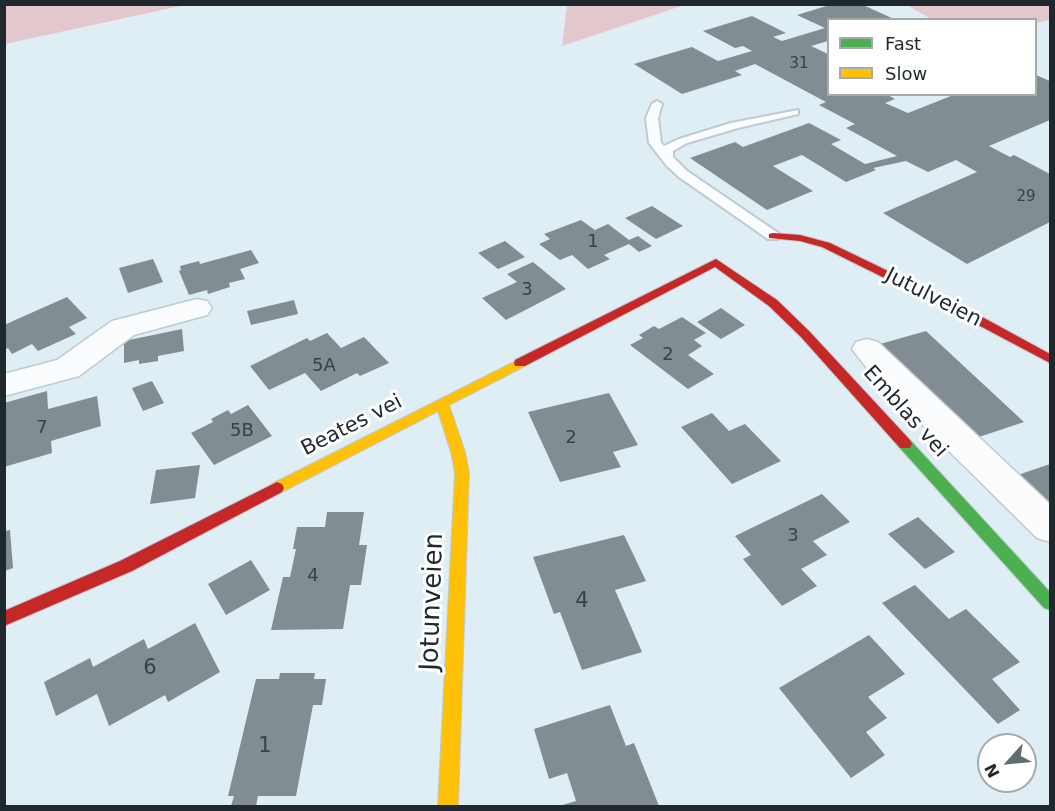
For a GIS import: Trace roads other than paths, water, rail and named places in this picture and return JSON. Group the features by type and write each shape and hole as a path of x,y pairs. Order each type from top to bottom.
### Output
{"street":[{"name":"Jutulveien","path":"773,236 814,241 877,269 1050,359"},
{"name":"Beates vei","path":"4,619 126,566 716,262"},
{"name":"Emblas vei","path":"716,262 773,303 805,334 1050,603"},
{"path":"4,385 68,368 123,328 196,308"},
{"path":"867,349 1050,527"},
{"name":"Jotunveien","path":"442,403 458,452 462,473 448,807"}],"lane":[{"path":"657,104 652,118 655,143 682,174 773,236"},
{"path":"668,158 668,149 683,141 735,125 794,112"}]}
